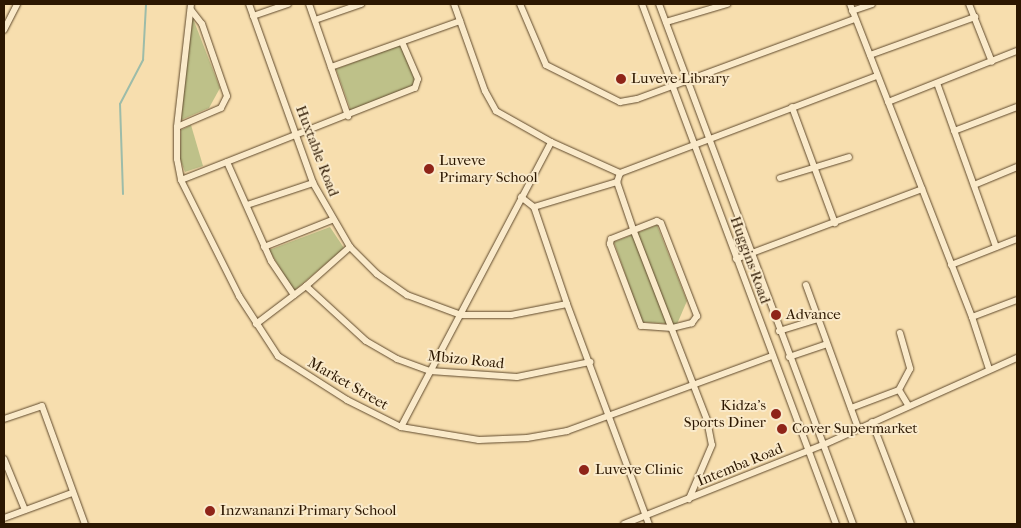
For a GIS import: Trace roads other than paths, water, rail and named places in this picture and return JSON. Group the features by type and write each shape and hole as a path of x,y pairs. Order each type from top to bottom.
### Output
{"street":[{"path":"4,30 17,4"},
{"name":"Huxtable Road","path":"249,4 313,183 332,220 350,247 377,274 407,295 461,315 511,315 567,304"},
{"path":"253,16 288,4"},
{"path":"309,4 348,116"},
{"path":"315,20 361,4"},
{"path":"454,4 492,105 513,122 550,142 620,173"},
{"path":"520,4 542,60 552,71 620,102 673,86 855,19"},
{"name":"Huggins Road","path":"642,4 696,142 736,259 810,450 836,524"},
{"path":"659,4 750,254 853,524"},
{"path":"666,22 727,4"},
{"path":"850,4 972,317 989,369"},
{"path":"852,12 872,4"},
{"path":"969,4 992,62"},
{"path":"177,127 222,108 227,96 202,24 191,7"},
{"name":"Market Street","path":"191,7 177,127 177,159 181,180 230,280 256,324 278,356 347,400 401,427 452,438 501,440 567,430 772,356"},
{"path":"870,55 974,17"},
{"path":"331,67 460,22"},
{"path":"181,180 348,116 415,88 418,79 402,42"},
{"path":"888,102 1017,51"},
{"path":"689,499 712,445 707,420 616,182 620,173 708,137 878,76"},
{"path":"937,83 996,247"},
{"path":"954,131 1017,106"},
{"path":"792,107 835,223"},
{"path":"401,427 461,315 520,196 550,142"},
{"path":"780,178 849,157"},
{"path":"227,162 264,248 294,295"},
{"path":"974,185 1017,167"},
{"path":"534,208 616,182"},
{"path":"247,205 313,183"},
{"path":"736,259 922,189"},
{"path":"520,196 534,208 567,304 649,524"},
{"path":"264,248 332,220"},
{"path":"657,221 661,223 697,316 692,324 672,328 644,327 639,323 609,241 633,229 657,221"},
{"path":"951,265 1017,239"},
{"path":"256,324 306,286 350,247"},
{"name":"Mbizo Road","path":"306,286 338,319 366,341 397,359 430,372 517,377 590,362"},
{"path":"806,286 858,428"},
{"path":"972,317 1017,300"},
{"path":"779,331 818,319"},
{"path":"851,408 899,390 910,369 900,333"},
{"path":"790,357 827,344"},
{"name":"Intemba Road","path":"624,524 823,445 908,405 1017,358"},
{"path":"899,390 908,405"},
{"path":"4,419 42,406 85,524"},
{"path":"872,422 911,524"},
{"path":"4,459 25,510"},
{"path":"4,518 72,492"}],"waterway":[{"path":"123,194 120,104 143,60 146,4"}],"place":[{"name":"Luveve Library","path":"621,79"},
{"name":"Luveve Primary School","path":"429,169"},
{"name":"Advance","path":"776,315"},
{"name":"Kidza's Sports Diner","path":"776,414"},
{"name":"Cover Supermarket","path":"782,429"},
{"name":"Luveve Clinic","path":"584,470"},
{"name":"Inzwananzi Primary School","path":"210,511"}]}
